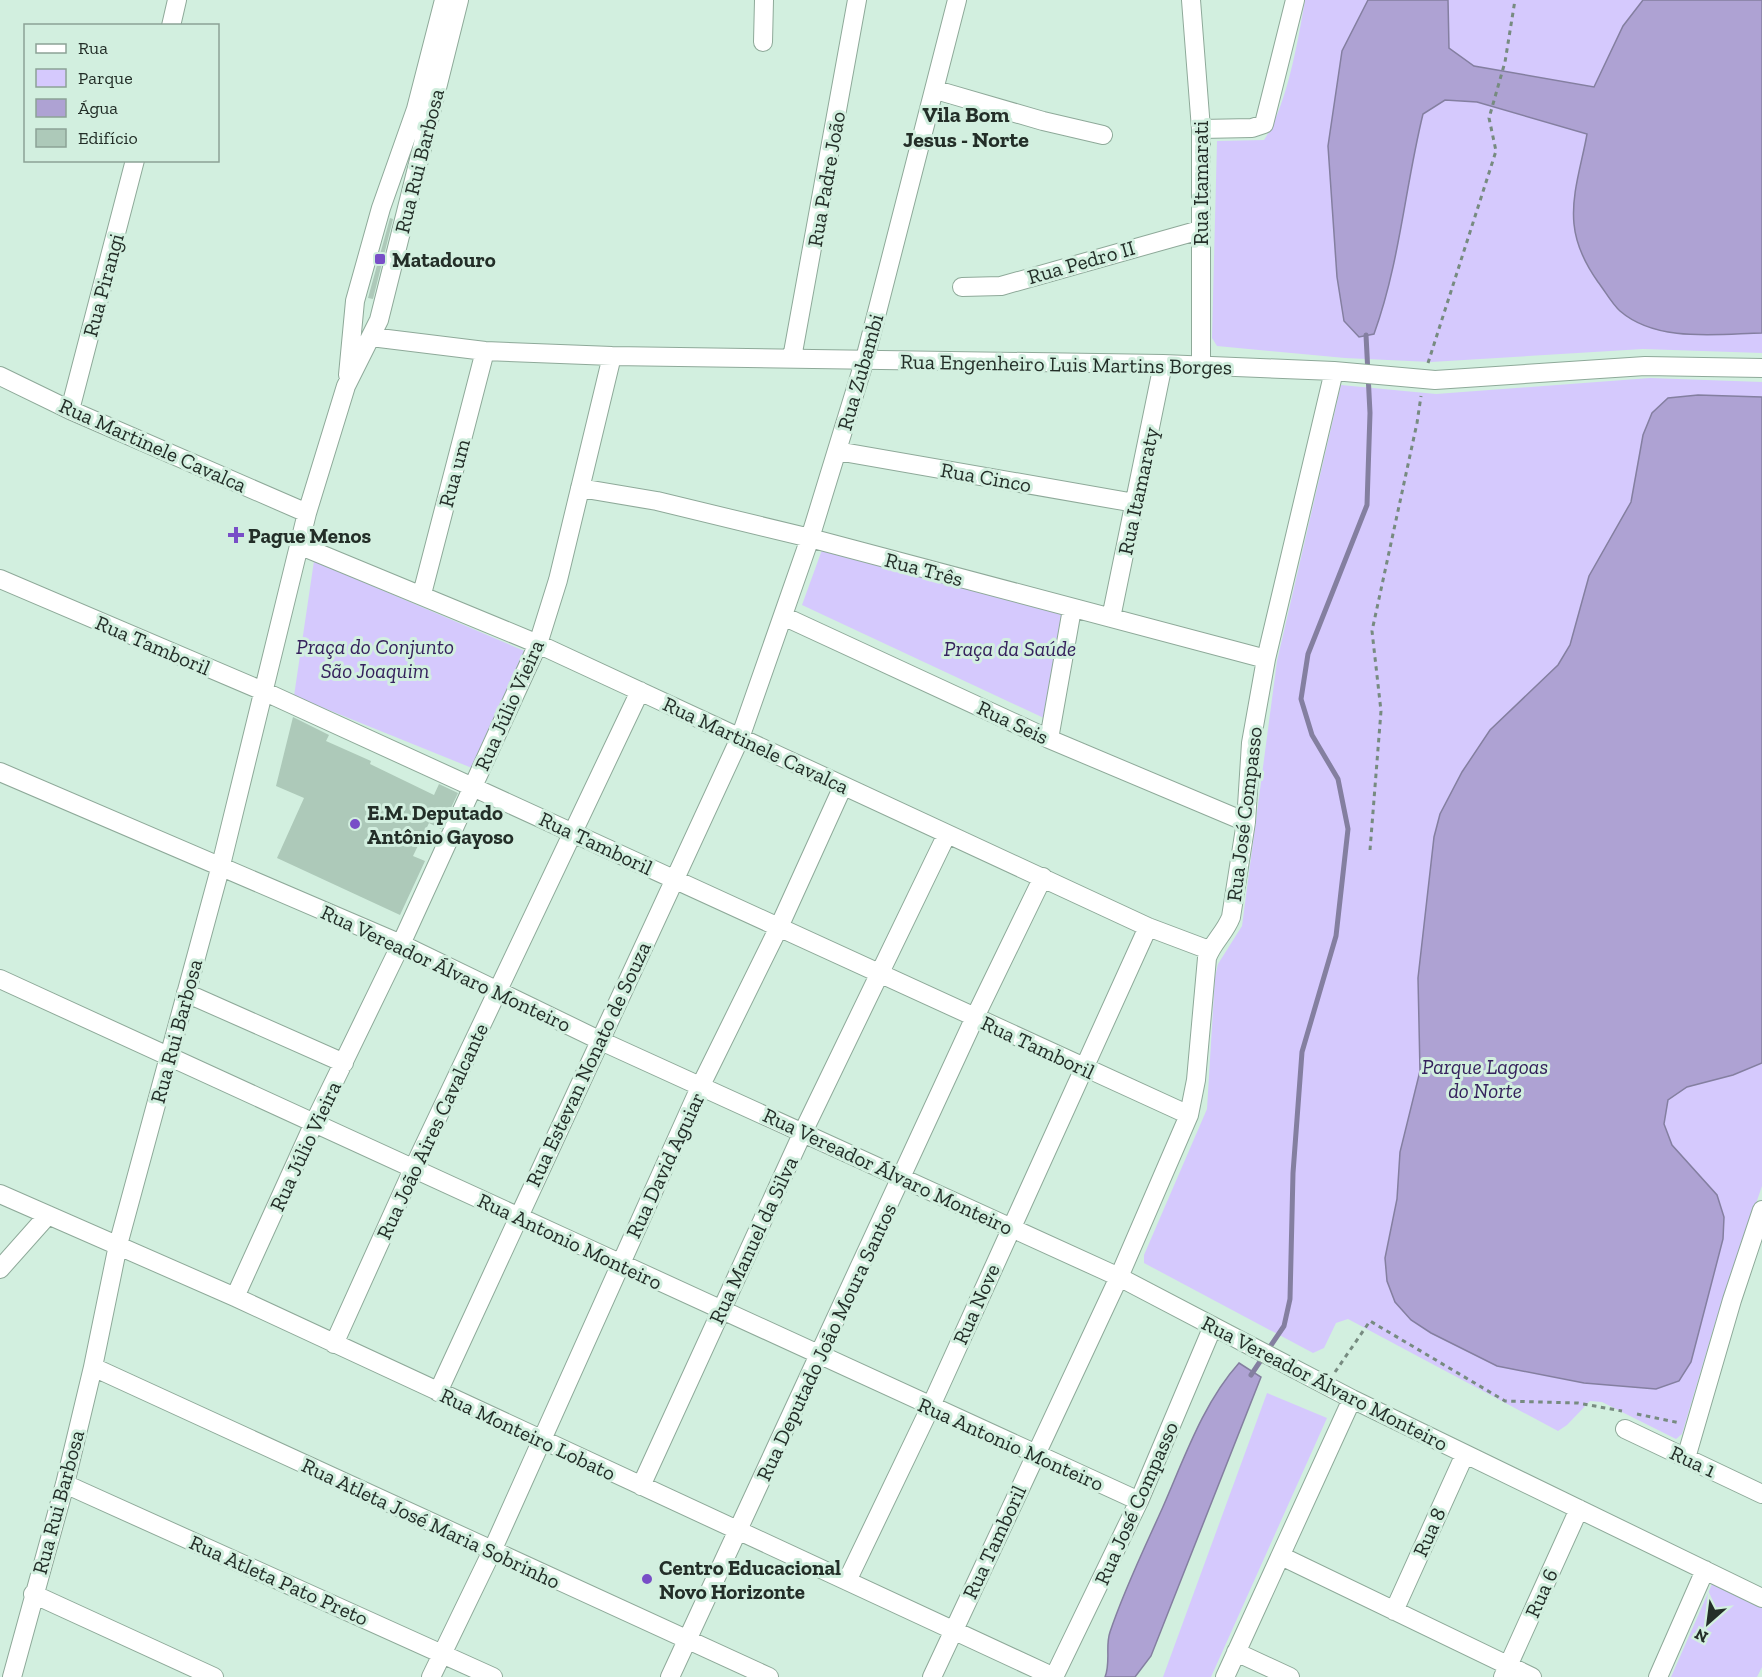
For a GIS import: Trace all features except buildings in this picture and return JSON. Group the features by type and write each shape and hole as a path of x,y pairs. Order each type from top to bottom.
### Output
{"street":[{"path":"171,24 177,0"},
{"name":"Rua Rui Barbosa","path":"346,386 355,301 384,199 416,109 444,0"},
{"name":"Rua Rui Barbosa","path":"9,1663 33,1594 65,1484 93,1367 118,1245 221,865 308,513 346,386 379,320 459,0"},
{"path":"763,42 764,0"},
{"name":"Rua Padre João","path":"792,358 857,0"},
{"name":"Rua Zubambi","path":"740,738 810,538 866,359 957,0"},
{"name":"Rua Itamarati","path":"1191,0 1201,129 1201,366"},
{"path":"1201,129 1252,128 1264,124 1295,0"},
{"path":"936,90 1043,121 1102,135"},
{"name":"Rua Pirangi","path":"70,410 134,162"},
{"name":"Rua Pedro II","path":"962,287 1001,285 1200,230"},
{"name":"Rua Engenheiro Luis Martins Borges","path":"371,337 485,351 612,356 1163,364 1341,372 1423,379 1645,366 1762,368"},
{"name":"Rua um","path":"422,594 485,351"},
{"name":"Rua Júlio Vieira","path":"235,1297 314,1123 401,944 538,644 558,580 612,356"},
{"name":"Rua Itamaraty","path":"1111,618 1163,364"},
{"name":"Rua José Compasso","path":"1209,950 1226,930 1231,918 1246,822 1251,743 1266,659 1341,372"},
{"name":"Rua Martinele Cavalca","path":"0,376 70,410 308,513"},
{"name":"Rua Cinco","path":"837,451 1136,503"},
{"name":"Rua Três","path":"580,488 638,497 810,538 1266,659"},
{"name":"Rua Martinele Cavalca","path":"300,546 422,594 538,644 1148,927 1209,950"},
{"name":"Rua Tamboril","path":"0,579 263,691 975,1017 1083,1069 1189,1115"},
{"path":"1049,739 1072,609"},
{"name":"Rua Seis","path":"783,616 1049,739 1246,822"},
{"name":"Rua João Aires Cavalcante","path":"334,1344 413,1169 640,690"},
{"name":"Rua Estevan Nonato de Souza","path":"438,1392 740,738"},
{"name":"Rua Vereador Álvaro Monteiro","path":"0,772 401,944 601,1041 1119,1277 1352,1399 1762,1598"},
{"name":"Rua David Aguiar","path":"431,1677 492,1551 701,1085 779,927 843,786"},
{"name":"Rua Manuel da Silva","path":"641,1486 803,1132 947,834"},
{"name":"Rua Deputado João Moura Santos","path":"670,1677 975,1017 1043,877"},
{"name":"Rua Nove","path":"847,1581 930,1408 1148,927"},
{"path":"1119,1277 1189,1115 1196,1080 1209,950"},
{"name":"Rua Antonio Monteiro","path":"0,979 518,1216 818,1358 1140,1502"},
{"path":"186,993 344,1063"},
{"name":"Rua Monteiro Lobato","path":"0,1194 235,1297 1054,1677"},
{"path":"1686,1458 1697,1427 1735,1289 1762,1210"},
{"path":"0,1269 48,1215"},
{"name":"Rua Tamboril","path":"932,1677 1119,1277"},
{"name":"Rua José Compasso","path":"1054,1677 1140,1502 1213,1326"},
{"name":"Rua Atleta José Maria Sobrinho","path":"93,1367 686,1641 769,1677"},
{"path":"1225,1677 1352,1399"},
{"name":"Rua 1","path":"1625,1421 1686,1458 1762,1494"},
{"name":"Rua 8","path":"1394,1611 1465,1454"},
{"name":"Rua Atleta Pato Preto","path":"65,1484 493,1677"},
{"name":"Rua 6","path":"1506,1671 1579,1509"},
{"path":"1281,1556 1394,1611 1506,1671 1532,1677"},
{"path":"1658,1677 1705,1570"},
{"path":"33,1594 214,1677"},
{"path":"1236,1652 1290,1677"}],"path":[{"path":"1370,850 1381,711 1372,631 1418,423 1423,379 1496,151 1489,118 1505,62 1515,0"},
{"path":"1326,1386 1370,1322 1506,1401 1578,1403 1625,1421"},
{"path":"1636,1414 1697,1427"}],"green space":[{"path":"1305,0 1762,0 1762,353 1643,349 1431,362 1345,358 1217,346 1212,338 1217,141 1264,140 1285,92"},
{"name":"Parque Lagoas do Norte","path":"1650,378 1762,382 1762,1186 1716,1320 1682,1434 1676,1439 1602,1402 1590,1401 1558,1431 1348,1319 1336,1323 1324,1348 1313,1353 1144,1263 1144,1255 1207,1109 1215,977 1218,964 1242,926 1277,661 1341,385 1436,394"},
{"name":"Praça da Saúde","path":"823,547 1067,612 1046,719 802,605"},
{"name":"Praça do Conjunto São Joaquim","path":"314,561 527,652 472,768 294,696"},
{"path":"1267,1393 1327,1418 1211,1677 1163,1677"},
{"path":"1712,1584 1762,1606 1762,1667 1757,1677 1671,1677"}],"water":[{"path":"1368,0 1448,0 1449,48 1474,66 1594,87 1623,26 1643,0 1762,0 1762,333 1707,335 1670,332 1635,321 1620,311 1589,269 1575,232 1574,201 1587,134 1477,102 1445,100 1423,114 1383,307 1374,334 1359,337 1344,321 1337,277 1328,146 1342,51"},
{"path":"1698,395 1762,397 1762,1063 1733,1075 1687,1087 1668,1100 1664,1124 1672,1145 1717,1195 1724,1217 1723,1239 1691,1362 1679,1381 1656,1389 1584,1383 1497,1366 1431,1333 1411,1320 1395,1302 1387,1281 1385,1258 1397,1199 1400,1152 1420,1071 1418,978 1434,837 1440,814 1462,772 1490,730 1558,665 1570,645 1589,576 1631,502 1643,435 1652,413 1668,398"},
{"path":"1239,1363 1261,1377 1151,1656 1135,1677 1105,1677 1108,1666 1109,1637 1128,1585 1195,1432 1215,1396"}],"waterway":[{"path":"1251,1375 1284,1326 1290,1299 1293,1173 1302,1052 1336,936 1348,829 1338,779 1312,735 1301,699 1308,654 1367,505 1370,413 1366,335"}],"place":[{"name":"Matadouro","path":"380,259"},
{"name":"Pague Menos","path":"236,535"},
{"name":"E.M. Deputado Antônio Gayoso","path":"355,824"},
{"name":"Centro Educacional Novo Horizonte","path":"647,1579"}],"district":[{"name":"Vila Bom Jesus - Norte","path":"966,126"}]}
